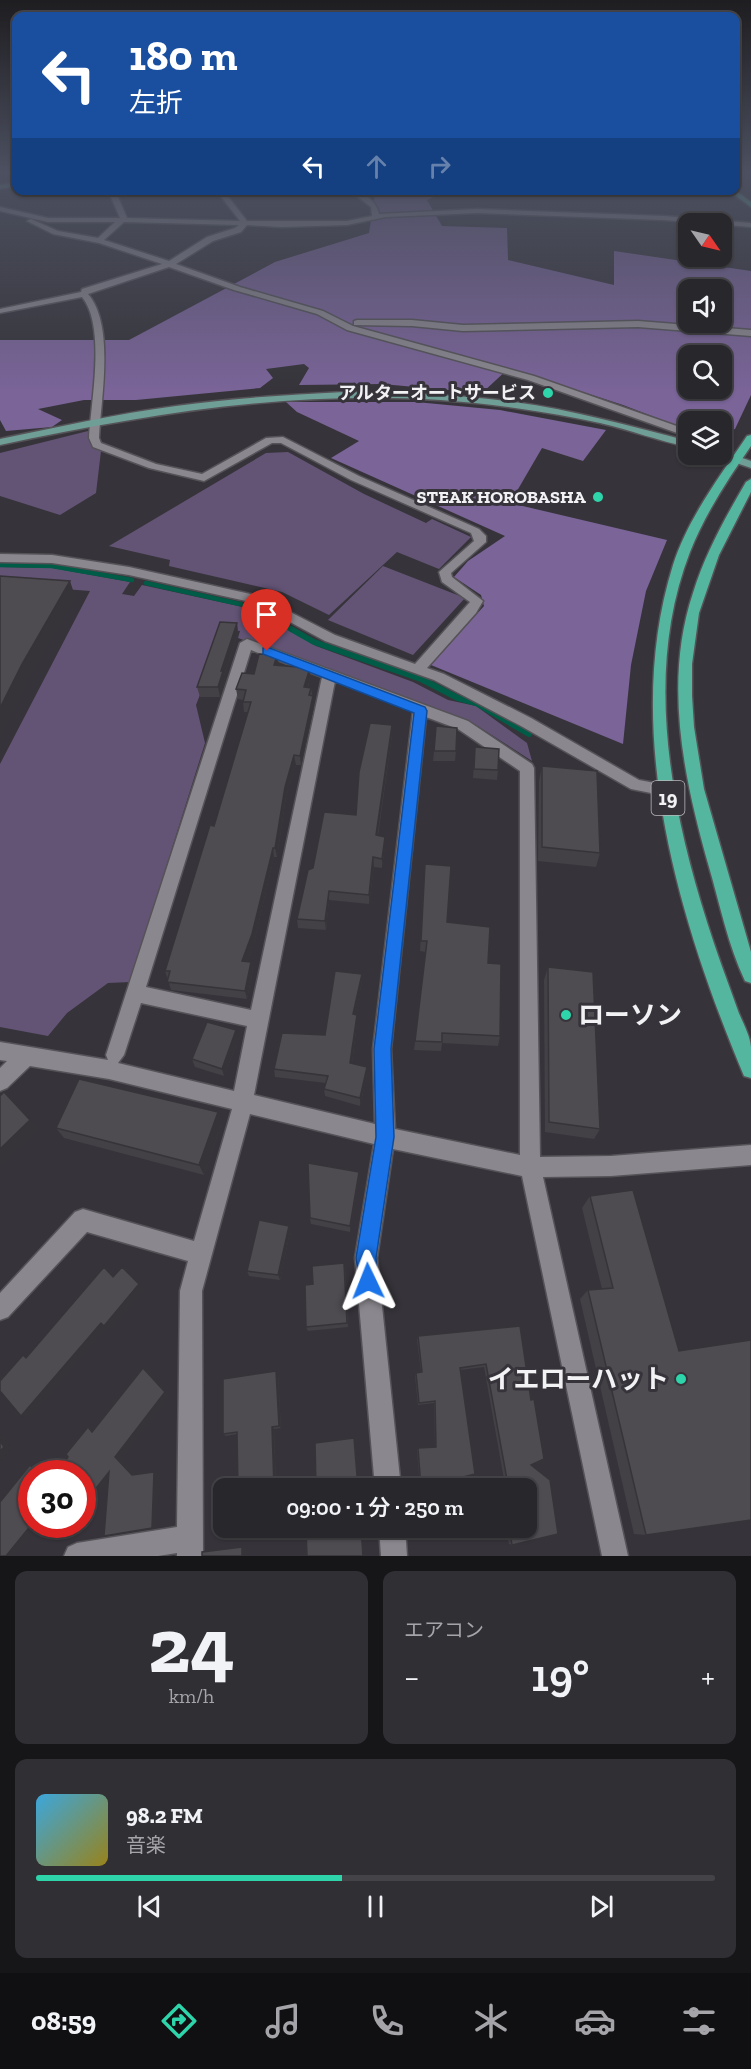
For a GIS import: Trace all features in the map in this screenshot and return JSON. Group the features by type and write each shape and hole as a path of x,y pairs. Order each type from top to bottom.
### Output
{"main road":[{"name":"19","path":"751,438 736,460 679,564 664,629 660,717 666,790 703,937 751,1069"},
{"name":"19","path":"751,482 715,551 700,588 689,632 683,686 688,741 706,828 747,955 751,975"}],"street":[{"path":"116,246 339,321 350,328 583,394 678,429"},
{"path":"0,311 84,294 86,291 170,264 199,246"},
{"path":"84,294 93,306 97,334 99,359 95,421 97,445 153,466 204,478 270,440 283,440 355,478 475,531 480,536 480,542 445,572 446,579 477,601 472,610 417,669"},
{"path":"339,321 464,328 638,324 751,333"},
{"path":"0,442 95,421 189,405 271,396 402,395 549,410 637,429 678,441"},
{"path":"732,458 751,465"},
{"path":"0,558 52,559 129,571 259,600 330,638 368,654 417,669 526,722 636,785 666,790"},
{"path":"115,1055 247,643 420,711 463,725 527,768 530,1167 615,1556"},
{"path":"77,1556 190,1547 191,1291 243,1104 329,676"},
{"path":"387,1478 366,1258 385,1137 382,1049 420,711"},
{"path":"135,993 259,1020"},
{"path":"0,1051 108,1070 385,1137 530,1167 611,1166 751,1155"},
{"path":"0,1081 28,1055"},
{"path":"0,1309 83,1220 201,1254"},
{"path":"393,1538 394,1556"}],"shaded area":[{"path":"328,246 508,246 508,260 614,285 614,251 678,260 678,267 724,267 751,271 751,395 735,429 732,430 732,411 678,411 678,426 623,405 509,368 482,393 382,384 299,385 309,368 304,364 266,369 273,378 260,388 136,400 84,400 38,409 62,420 52,427 6,431 0,420 0,340 129,340 275,262"},
{"path":"286,402 416,402 500,410 606,430 583,461 542,448 510,503 667,540 646,591 631,665 623,744 431,665 484,606 481,595 454,577 468,561 505,536 331,458 359,441 297,412"},
{"path":"88,431 94,448 101,451 96,493 60,515 0,496 0,453"},
{"path":"288,452 364,494 426,523 432,519 471,537 439,569 397,552 329,615 282,592 169,566 170,560 109,546 266,453"},
{"path":"383,566 465,598 413,655 328,620"},
{"path":"0,567 52,568 130,582 122,594 134,596 142,585 252,609 316,646 413,682 448,700 476,706 527,743 532,761 476,725 238,638 240,631 225,630 196,705 205,743 130,982 108,983 67,1013 48,1036 0,1027 0,764 90,591 0,584"}],"building":[{"path":"0,576 70,581 22,664 0,708"},
{"path":"220,622 237,623 218,687 197,687"},
{"path":"259,654 277,655 274,665 310,668 304,687 311,688 309,695 313,696 300,756 294,755 285,787 275,848 273,848 252,934 242,961 251,962 245,991 167,982 170,971 165,971 210,825 214,826 251,702 243,702 246,690 236,689 242,673 254,674"},
{"path":"370,723 392,725 376,835 385,837 382,859 373,857 369,895 329,891 325,921 297,919 308,870 313,868 324,812 356,815 359,772"},
{"path":"436,726 457,728 456,751 434,751"},
{"path":"475,747 499,749 498,770 474,769"},
{"path":"542,766 597,771 600,853 542,847"},
{"path":"425,864 451,866 447,922 490,927 488,963 501,964 500,1036 442,1033 442,1042 415,1041 427,941 421,941"},
{"path":"548,967 593,972 600,1129 549,1122"},
{"path":"335,971 362,974 353,1014 357,1015 350,1063 367,1067 360,1098 324,1089 328,1076 274,1069 282,1033 325,1035"},
{"path":"207,1022 236,1030 222,1069 192,1059"},
{"path":"79,1079 218,1112 199,1165 56,1128"},
{"path":"4,1092 30,1120 0,1149 0,1096"},
{"path":"308,1163 359,1172 350,1226 310,1218"},
{"path":"633,1190 679,1351 751,1340 751,1520 646,1535 588,1290 613,1288 590,1196"},
{"path":"259,1220 289,1226 278,1275 247,1271"},
{"path":"344,1263 347,1323 306,1327 305,1285 313,1284 312,1266"},
{"path":"104,1267 113,1277 122,1267 139,1284 104,1326 101,1323 21,1416 0,1391 0,1381 23,1355 26,1358"},
{"path":"520,1326 531,1400 534,1399 544,1459 531,1465 550,1480 558,1534 512,1545 511,1538 537,1538 537,1478 507,1478 486,1364 460,1368 475,1474 460,1478 420,1478 418,1448 436,1447 435,1401 419,1403 416,1373 422,1372 418,1336"},
{"path":"143,1368 165,1392 115,1457 132,1475 154,1472 152,1528 104,1536 109,1472 96,1488 96,1460 66,1460 68,1457 66,1454 88,1427 92,1432"},
{"path":"276,1371 279,1426 272,1427 274,1478 238,1478 237,1432 223,1434 223,1379"},
{"path":"354,1438 357,1478 316,1478 315,1443"},
{"path":"18,1480 18,1538 21,1538 6,1556 0,1556 0,1502"},
{"path":"306,1538 362,1538 363,1556 307,1556"},
{"path":"242,1547 242,1556 202,1556 202,1552"}],"waterway":[{"path":"0,565 52,566 132,580"},
{"path":"146,583 253,607 293,630"},
{"path":"291,629 314,642 421,679 458,698 476,703 529,734"}],"place":[{"name":"アルターオートサービス","path":"548,393"},
{"name":"STEAK HOROBASHA","path":"598,497"},
{"name":"ローソン","path":"566,1015"},
{"name":"イエローハット","path":"681,1379"}],"route":[{"path":"267,651 420,711 382,1049 385,1137 366,1258 368,1281"}]}
